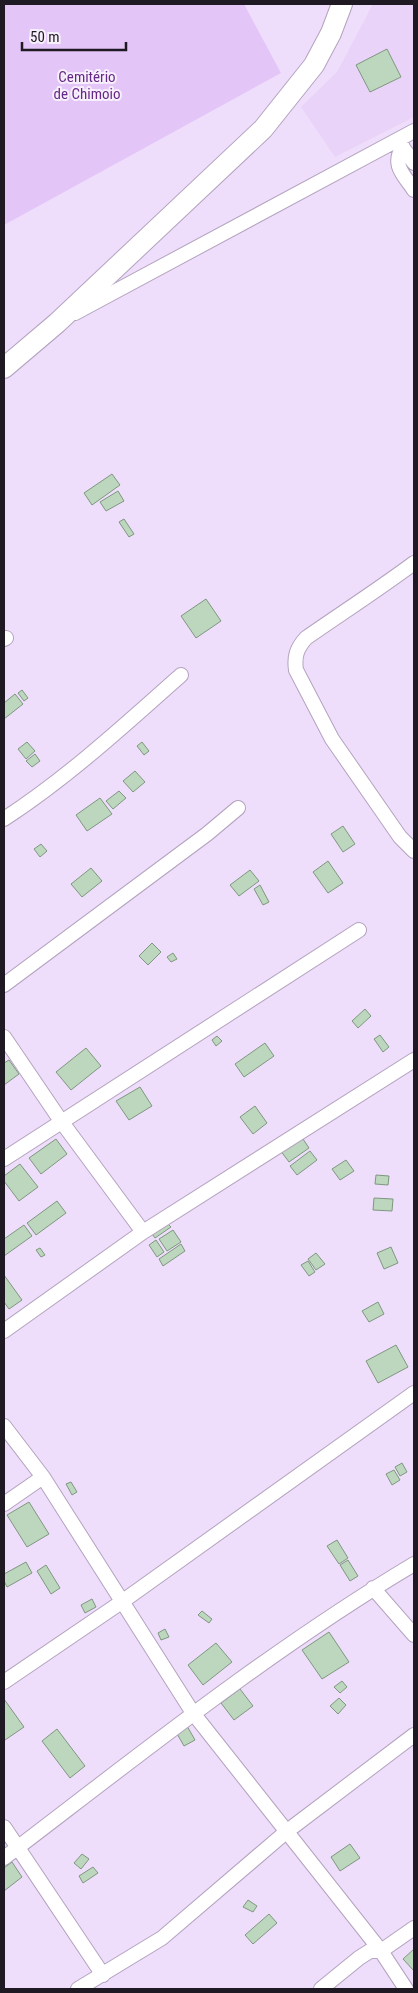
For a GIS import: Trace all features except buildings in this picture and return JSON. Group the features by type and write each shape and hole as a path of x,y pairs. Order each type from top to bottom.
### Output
{"street":[{"path":"4,368 57,323 263,129 314,65 331,33 342,4"},
{"path":"57,323 400,144 414,131"},
{"path":"400,144 414,164"},
{"path":"400,144 397,161 414,190"},
{"path":"414,563 306,638 300,645 294,659 296,670 332,739 400,837 414,851"},
{"path":"4,819 28,803 124,726 181,675"},
{"path":"4,985 207,834 238,808"},
{"path":"4,1159 359,930"},
{"path":"4,1037 61,1121 142,1232"},
{"path":"4,1331 142,1232 414,1060"},
{"path":"4,1682 123,1601 414,1393"},
{"path":"4,1426 43,1478 193,1713 381,1951 406,1989"},
{"path":"4,1504 43,1478"},
{"path":"4,1858 193,1713 373,1588 414,1564"},
{"path":"373,1588 414,1635"},
{"path":"78,1989 162,1938 286,1832 414,1735"},
{"path":"4,1827 103,1975"},
{"path":"321,1989 359,1958 370,1951 381,1951 414,1928"}],"shaded area":[{"path":"373,4 414,4 414,117 335,157 301,107 337,72"}],"green space":[{"name":"Cemitério de Chimoio","path":"4,4 244,4 281,73 4,225"}]}
